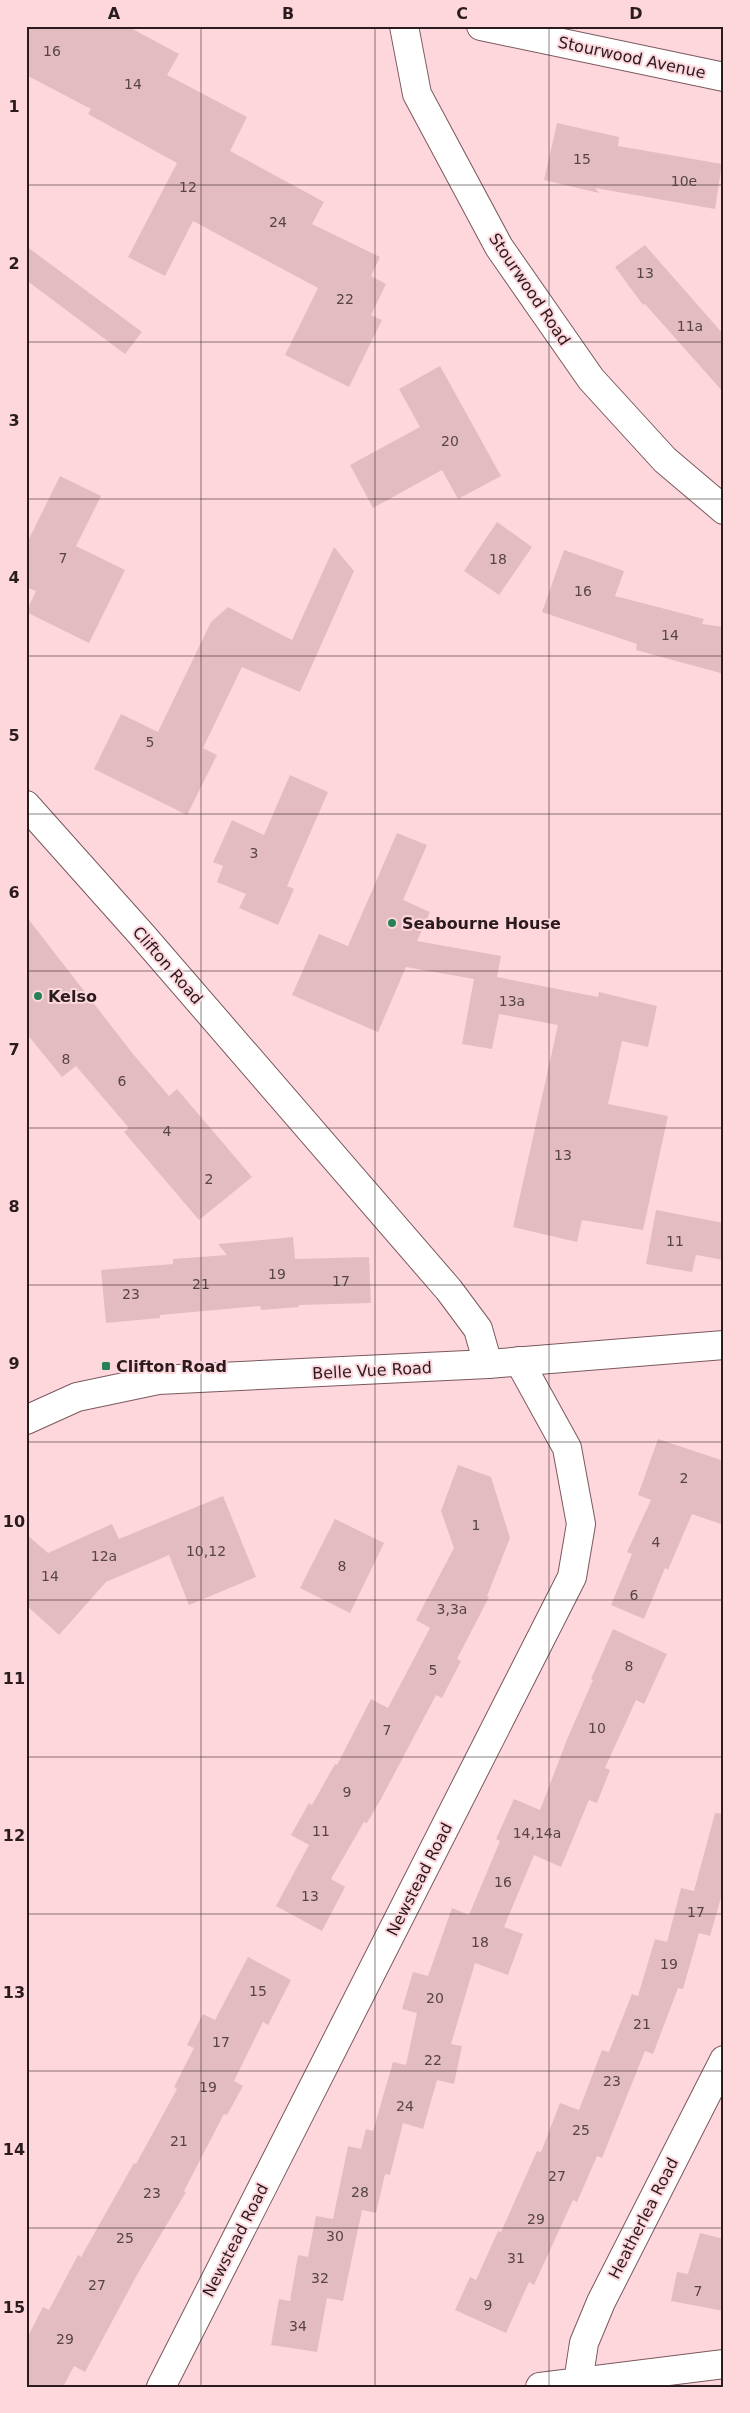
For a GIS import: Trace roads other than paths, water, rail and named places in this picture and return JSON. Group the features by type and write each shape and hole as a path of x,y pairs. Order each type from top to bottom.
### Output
{"street":[{"name":"Stourwood Road","path":"404,26 417,94 499,247 591,378 666,460 724,510"},
{"name":"Stourwood Avenue","path":"481,26 724,77"},
{"name":"Clifton Road","path":"26,805 142,935 449,1290 478,1329 488,1364"},
{"name":"Belle Vue Road","path":"26,1420 77,1397 158,1380 488,1364 724,1345"},
{"name":"Newstead Road","path":"160,2387 572,1577 581,1524 567,1448 519,1361"},
{"name":"Heatherlea Road","path":"578,2382 584,2343 601,2302 724,2060"},
{"path":"540,2387 724,2364"}],"place":[{"name":"Seabourne House","path":"392,923"},
{"name":"Kelso","path":"38,996"},
{"name":"Clifton Road","path":"106,1366"}]}
